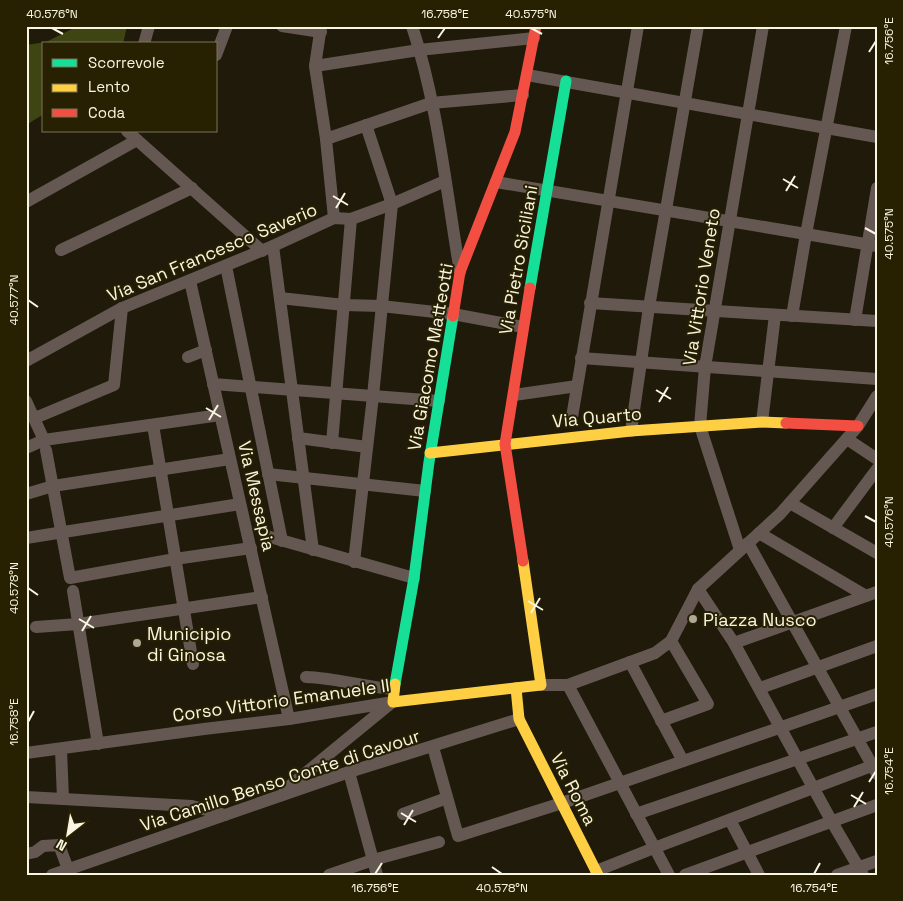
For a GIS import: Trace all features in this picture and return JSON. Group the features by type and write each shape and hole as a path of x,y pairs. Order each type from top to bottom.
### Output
{"street":[{"path":"145,42 149,26"},
{"path":"218,50 227,26"},
{"path":"282,26 321,29 315,66 326,139 334,218"},
{"path":"412,26 432,103 460,272"},
{"path":"572,418 638,26"},
{"path":"631,431 649,307 698,26"},
{"name":"Via Vittorio Veneto","path":"763,26 705,367 700,426 744,547 793,623 875,768"},
{"path":"792,316 846,26"},
{"path":"315,66 535,32"},
{"name":"Via Giacomo Matteotti","path":"393,695 414,578 430,453 460,272 515,132 535,32"},
{"path":"527,75 877,137"},
{"name":"Via Pietro Siciliani","path":"542,685 505,444 523,327 566,81"},
{"path":"326,139 432,103 523,95"},
{"path":"354,562 364,484 392,204 366,125"},
{"path":"128,132 192,188 267,249 280,298 312,550"},
{"path":"26,202 137,140"},
{"name":"Via San Francesco Saverio","path":"26,362 122,308 267,249 334,218 351,219 445,181"},
{"path":"496,182 872,245"},
{"path":"61,250 192,188"},
{"path":"855,320 872,245 877,188"},
{"path":"332,443 351,219"},
{"path":"226,266 268,474 276,539 414,578"},
{"name":"Via Messapia","path":"190,281 289,719"},
{"path":"280,298 453,314 523,327"},
{"path":"590,303 877,321"},
{"path":"35,418 114,385 122,308"},
{"path":"762,422 775,315"},
{"path":"188,357 206,350"},
{"path":"581,358 877,379"},
{"path":"213,384 439,401"},
{"path":"514,395 577,386"},
{"path":"542,685 568,685 655,653 671,641 698,589 790,504 858,426 877,396"},
{"path":"26,401 35,418 45,445 70,578 175,558 250,548"},
{"path":"26,448 220,415"},
{"name":"Via Quarto","path":"430,453 631,431 762,422 858,426"},
{"path":"153,425 193,664"},
{"path":"298,438 367,447"},
{"path":"847,439 877,459"},
{"path":"26,494 53,486 230,459"},
{"path":"833,528 877,470"},
{"path":"268,474 425,491"},
{"path":"26,538 240,504"},
{"path":"790,504 833,528 874,547"},
{"path":"759,533 872,594"},
{"path":"698,589 734,643 861,871"},
{"path":"73,590 98,744"},
{"path":"734,643 872,594"},
{"path":"36,627 78,624 262,597"},
{"path":"661,721 708,704 671,641"},
{"path":"760,688 877,646"},
{"path":"630,662 683,761"},
{"path":"306,677 329,678 393,695"},
{"name":"Corso Vittorio Emanuele II","path":"26,753 289,719 393,695 542,685"},
{"path":"568,685 669,875"},
{"path":"516,688 519,719"},
{"path":"433,747 458,836 562,803 877,694"},
{"path":"277,797 393,695"},
{"name":"Via Camillo Benso Conte di Cavour","path":"52,875 349,772 519,719"},
{"name":"Via Roma","path":"519,719 597,873"},
{"path":"636,814 877,732"},
{"path":"61,749 63,799"},
{"path":"597,873 654,848 814,788 875,768"},
{"path":"349,772 377,875"},
{"path":"26,797 192,806 225,815"},
{"path":"403,814 447,798"},
{"path":"685,875 877,805"},
{"path":"730,820 759,875"},
{"path":"329,875 373,860 439,842"},
{"path":"26,854 35,852 44,846 59,845 68,869"},
{"path":"837,875 861,871 877,861"}],"green space":[{"path":"78,26 127,26 123,42 46,42"},
{"path":"42,43 42,115 26,125 26,45"}],"traffic: fast":[{"path":"530,288 566,81"},
{"path":"395,684 414,578 429,462 453,316"}],"traffic: slow":[{"path":"430,453 631,431 762,422 786,423"},
{"path":"395,684 393,702 541,685 523,561"},
{"path":"516,688 519,719 598,875"}],"traffic: jam":[{"path":"453,316 460,272 515,132 536,26"},
{"path":"523,561 505,444 530,288"},
{"path":"786,423 858,426"}],"place":[{"name":"Piazza Nusco","path":"693,619"},
{"name":"Municipio di Ginosa","path":"137,643"}]}
